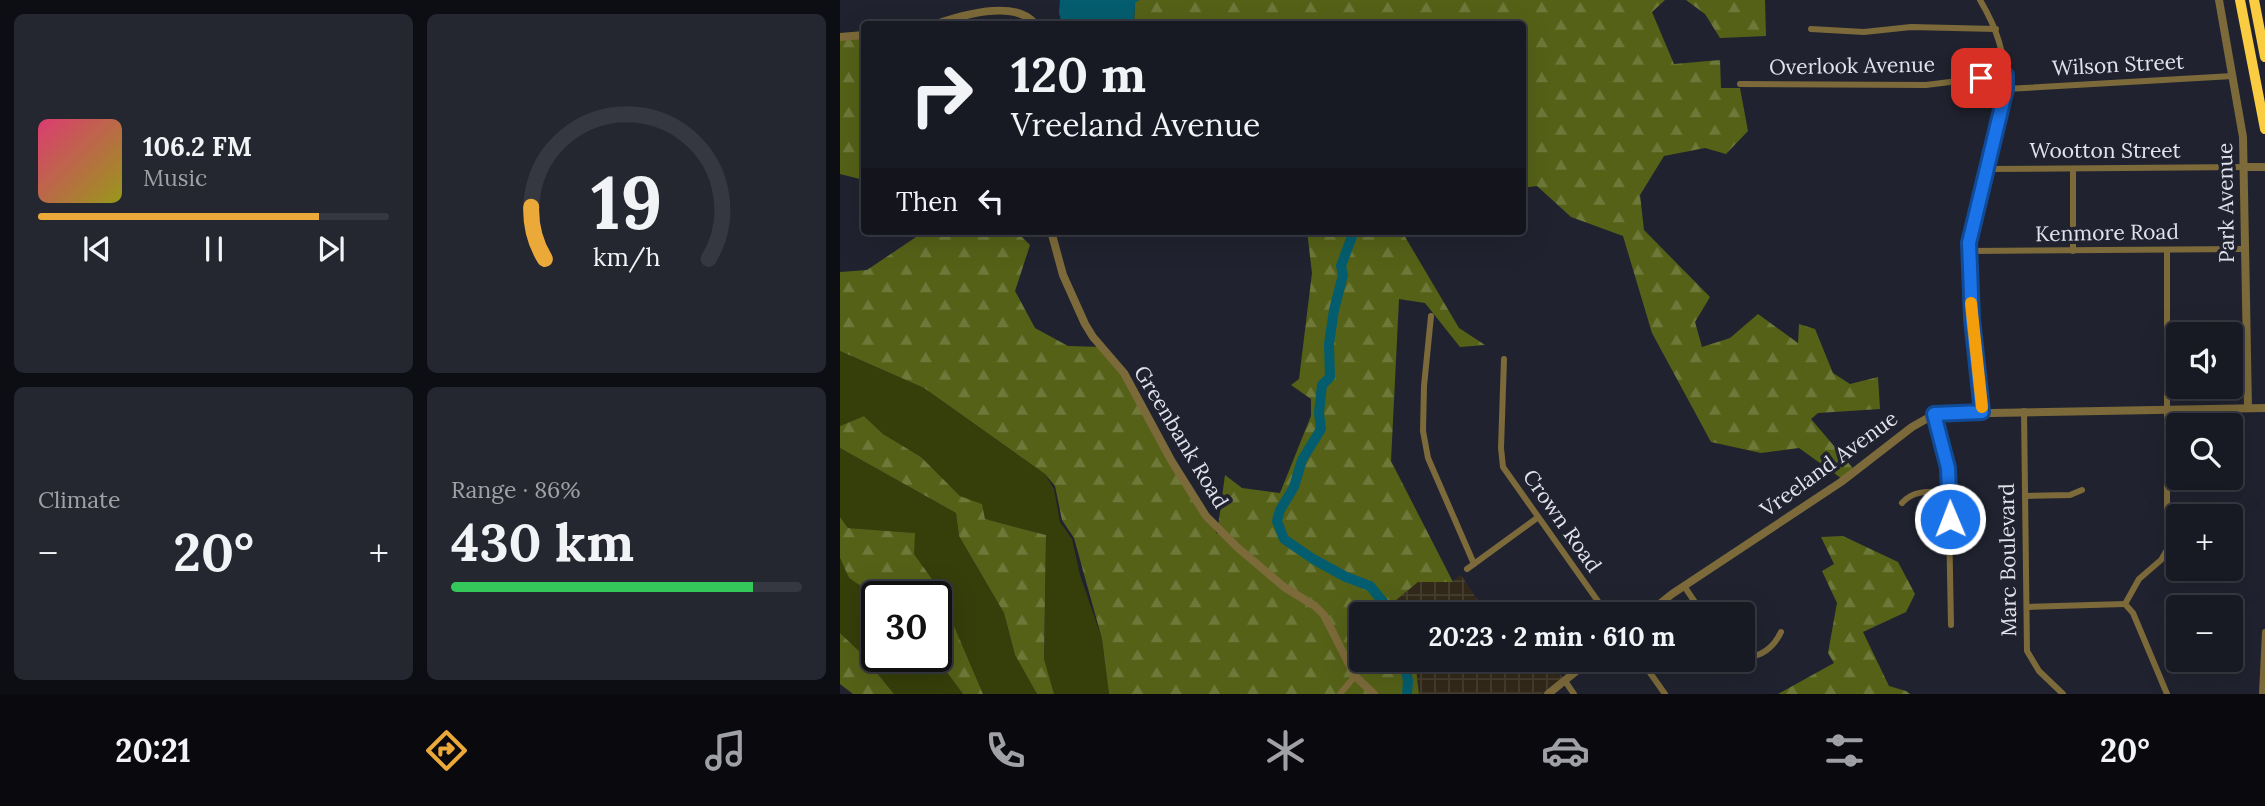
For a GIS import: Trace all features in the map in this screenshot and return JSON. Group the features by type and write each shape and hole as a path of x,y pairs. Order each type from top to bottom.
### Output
{"highway":[{"path":"2240,0 2265,129"},
{"path":"2254,0 2265,57"}],"street":[{"path":"1980,0 1996,29 2006,75 2006,89 1969,243 1972,319 1982,412"},
{"name":"Park Avenue","path":"2219,0 2243,137 2248,408"},
{"path":"946,21 1007,6 1026,12 1033,21"},
{"path":"1811,29 1864,32 1911,27 1996,29"},
{"path":"840,37 861,35"},
{"name":"Overlook Avenue","path":"1740,84 1926,85 2006,75"},
{"name":"Wilson Street","path":"2006,89 2233,76"},
{"name":"Wootton Street","path":"1987,169 2265,167"},
{"path":"2073,169 2073,251"},
{"name":"Greenbank Road","path":"1052,235 1063,275 1085,324 1124,373 1206,516 1219,531 1284,587 1315,606 1324,615 1355,676 1374,694"},
{"name":"Kenmore Road","path":"1969,251 2245,249"},
{"path":"2125,604 2136,582 2161,560 2167,550 2167,250"},
{"path":"1431,316 1424,386 1423,431 1429,458 1474,564"},
{"name":"Crown Road","path":"1504,359 1501,448 1503,467 1537,519 1598,602"},
{"path":"1951,625 1949,492 1946,455 1934,414 2265,408"},
{"name":"Marc Boulevard","path":"2024,411 2028,655 2039,671 2063,694"},
{"name":"Vreeland Avenue","path":"1663,602 1841,482 1912,427 1934,414"},
{"path":"2025,496 2070,495 2082,489"},
{"path":"1902,503 1915,493 1949,492"},
{"path":"1467,569 1537,519"},
{"path":"1684,586 1695,602"},
{"path":"2027,607 2125,604"},
{"path":"2125,604 2133,613 2167,694"},
{"path":"1755,656 1776,643 1782,632"},
{"path":"2262,694 2265,632"},
{"path":"1548,694 1575,672"},
{"path":"1649,672 1665,694"},
{"path":"1340,694 1355,676"},
{"path":"1564,681 1574,694"}],"shaded area":[{"path":"1461,575 1479,602 1395,601 1418,582 1452,582"},
{"path":"1416,672 1558,672 1564,679 1542,694 1419,694"}],"green space":[{"path":"1665,0 1652,12 1674,64 1720,60 1721,88 1740,88 1748,131 1726,154 1705,148 1664,156 1640,195 1644,230 1710,297 1695,322 1702,347 1730,338 1758,314 1798,343 1799,324 1815,329 1833,373 1850,384 1878,377 1880,409 1818,413 1811,419 1857,473 1845,481 1799,448 1761,453 1711,442 1652,333 1623,236 1571,217 1537,186 1526,188 1526,21 1134,21 1135,2"},
{"path":"1686,0 1765,0 1766,36 1720,38 1705,14"},
{"path":"861,34 861,179 840,174 840,38"},
{"path":"919,235 1020,235 1030,245 1015,291 1035,328 1068,346 1101,347 1118,365 1217,534 1225,475 1242,488 1280,493 1311,416 1311,399 1291,385 1299,379 1312,273 1307,235 1404,235 1459,328 1485,345 1460,347 1425,303 1399,299 1391,461 1453,582 1418,582 1396,602 1349,602 1349,672 1416,672 1419,694 1109,694 1102,639 1074,538 1062,520 1055,486 1045,474 924,388 840,351 840,272 867,270"},
{"path":"840,351 924,388 1045,474 1054,489 1060,522 1072,539 1080,575 1102,639 1109,694 1054,694 1044,660 1046,535 985,519 981,504 960,496 921,457 883,434 864,416 840,426"},
{"path":"864,416 883,434 921,457 960,496 982,504 985,519 1046,535 1044,659 1054,694 1037,694 1015,655 1004,613 959,536 956,513 840,448 840,426"},
{"path":"840,448 956,513 959,536 1004,613 1015,655 1037,694 983,694 952,621 952,581 933,581 914,554 914,533 848,528 840,517"},
{"path":"840,517 848,528 915,533 914,554 933,581 861,581 861,586 849,578 840,558"},
{"path":"1843,536 1898,562 1915,594 1906,612 1863,632 1889,686 1910,694 1778,694 1834,663 1828,653 1837,603 1822,571 1834,564 1821,537"},
{"path":"840,558 849,578 861,586 861,653 840,633"},
{"path":"952,621 983,694 963,694 947,672 952,672"},
{"path":"840,633 861,653 861,672 876,672 894,694 853,694 840,684"},
{"path":"876,672 947,672 963,694 894,694"}],"water":[{"path":"1060,0 1139,0 1135,3 1134,21 1061,21"}],"waterway":[{"path":"1353,235 1341,266 1343,275 1329,344 1330,377 1322,385 1319,413 1321,429 1302,460 1294,487 1280,510 1277,521 1284,539 1313,559 1346,577 1370,586 1383,602"},
{"path":"1406,672 1407,694"}],"slow traffic":[{"path":"1971,303 1982,407"}],"route":[{"path":"1950,519 1948,468 1934,414 1982,412 1972,319 1969,243 2006,89 2006,75 1981,78"}]}
